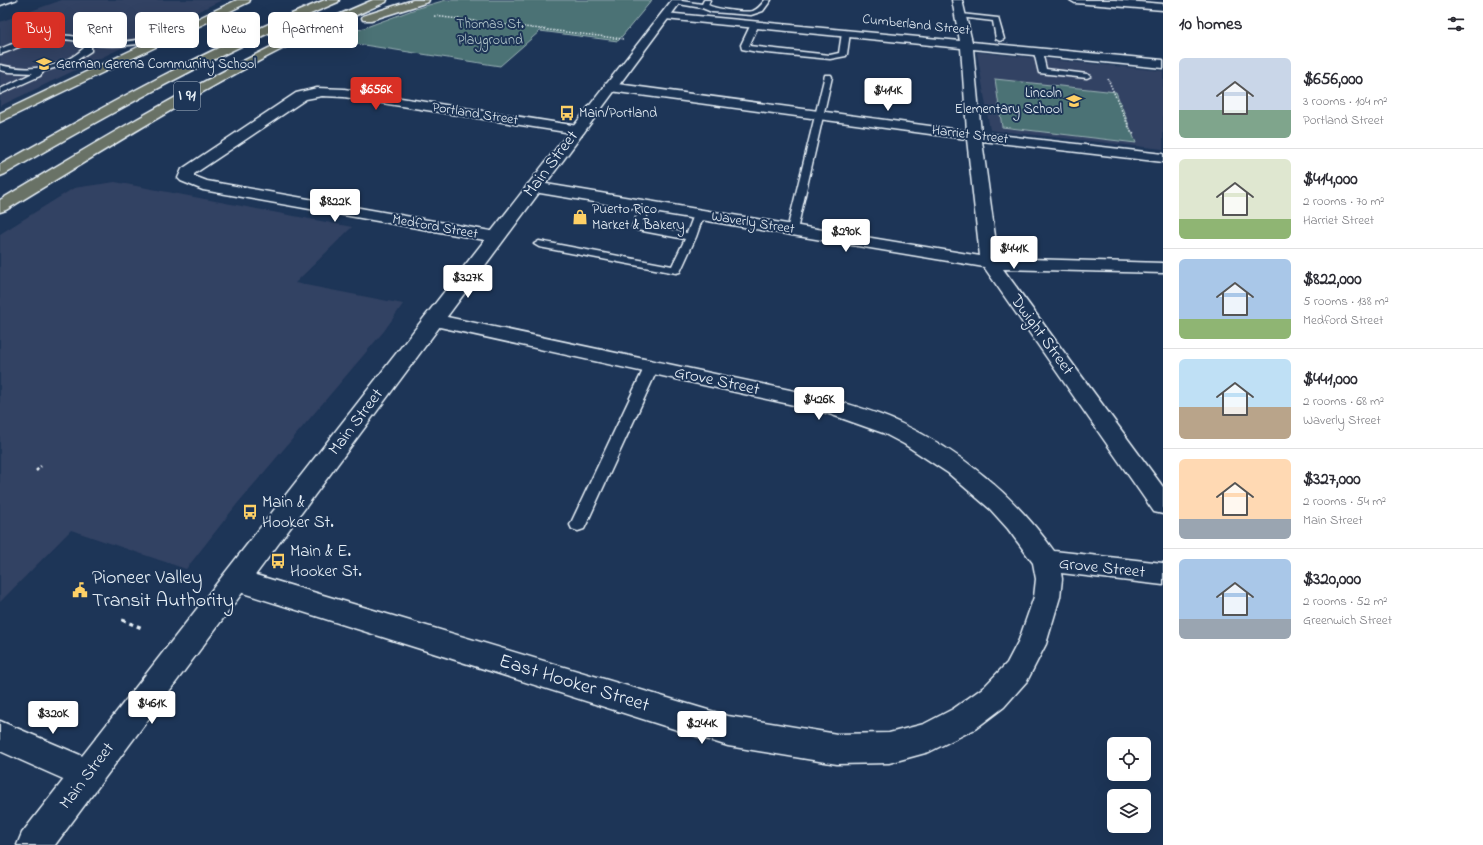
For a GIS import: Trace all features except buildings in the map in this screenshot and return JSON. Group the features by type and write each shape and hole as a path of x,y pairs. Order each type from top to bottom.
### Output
{"main road":[{"path":"199,22 244,0"},
{"name":"I 91","path":"0,171 187,68 278,24 334,0"},
{"name":"I 91","path":"0,207 149,118 237,68 313,30 382,0"},
{"path":"237,68 358,21 424,0"},
{"path":"0,118 145,48"}],"street":[{"path":"1075,0 1163,7"},
{"name":"Cumberland Street","path":"673,6 755,24 967,46 1163,64"},
{"name":"Main Street","path":"34,845 673,6"},
{"name":"Dwight Street","path":"959,8 967,46 974,136 990,262 1163,505"},
{"name":"Harriet Street","path":"610,87 974,136 1163,158"},
{"name":"Portland Street","path":"186,178 187,172 301,96 321,91 344,93 578,130"},
{"name":"Medford Street","path":"186,178 203,185 496,237"},
{"name":"Waverly Street","path":"534,187 990,262 1163,268"},
{"name":"Grove Street","path":"433,320 823,404 892,428 935,453 976,484 1016,521 1038,548 1046,561 1163,574"},
{"name":"East Hooker Street","path":"236,580 728,731 837,748 889,748 929,737 964,719 994,698 1017,672 1032,644 1047,597 1049,579 1046,561"},
{"path":"0,736 88,774"}],"lane":[{"path":"673,6 706,3 712,10 751,14 757,13 763,8 768,0"},
{"path":"959,8 996,19 1000,39"},
{"path":"755,24 744,45 745,47 757,50 801,55 830,58 840,56 843,54 846,34"},
{"path":"0,52 19,44 35,40 59,38 73,40"},
{"path":"0,67 14,70 42,69 75,59 84,54 88,48"},
{"path":"1038,52 1042,71 1087,76"},
{"path":"0,92 38,74 42,69"},
{"path":"792,230 828,77"},
{"path":"646,206 638,227 690,237"},
{"path":"540,244 676,270 699,214"},
{"path":"578,525 652,366"}],"path":[{"path":"433,16 626,39"},
{"path":"1107,76 1131,132 1136,136"},
{"path":"36,471 42,466"},
{"path":"122,620 142,628"}],"shaded area":[{"path":"62,0 222,0 197,12 135,12 135,42 127,45 127,12 73,12 73,48 121,48 0,106 0,22 12,18 12,48 65,48 65,12 28,12"},
{"name":"Lincoln Elementary School","path":"977,52 1163,71 1163,149 990,130"},
{"path":"115,182 352,227 295,283 403,304 384,331 237,504 186,569 71,530 0,602 0,234 74,188"}],"green space":[{"name":"Thomas St. Playground","path":"446,0 652,0 618,41 540,31 500,66 358,44 358,30 418,8"},
{"path":"995,79 1116,92 1136,143 1002,127"}],"railway":[{"path":"0,6 17,0"}],"place":[{"name":"German Gerena Community School","path":"44,64"},
{"name":"Lincoln Elementary School","path":"1074,101"},
{"name":"Main/Portland","path":"567,113"},
{"name":"Puerto Rico Market & Bakery","path":"580,217"},
{"name":"Main & Hooker St.","path":"250,512"},
{"name":"Main & E. Hooker St.","path":"278,561"},
{"name":"Pioneer Valley Transit Authority","path":"80,590"}]}
